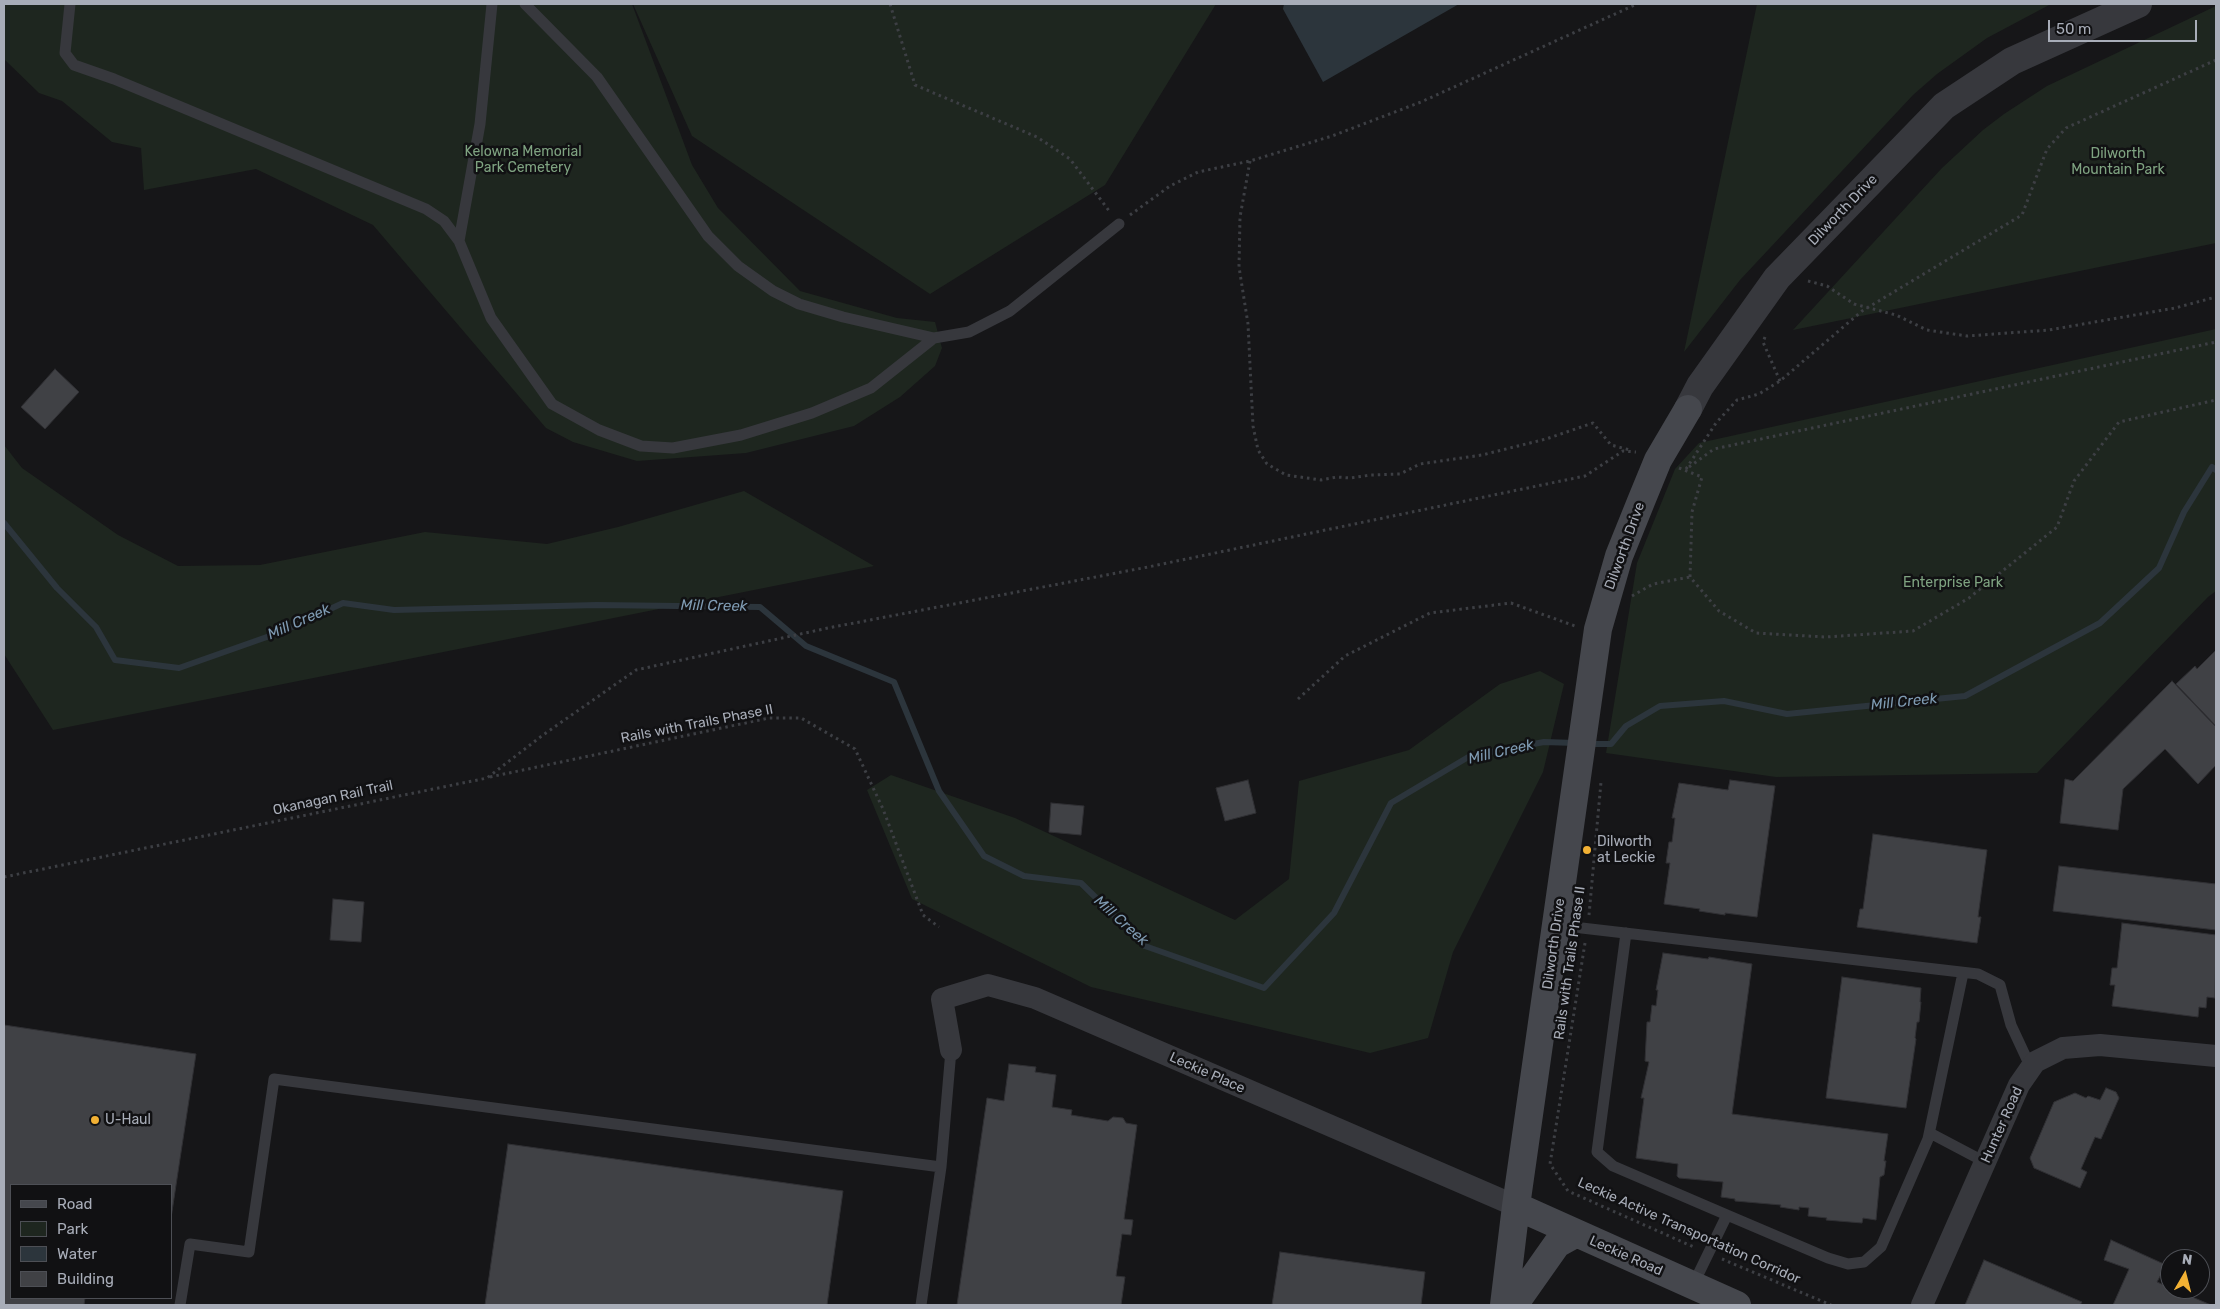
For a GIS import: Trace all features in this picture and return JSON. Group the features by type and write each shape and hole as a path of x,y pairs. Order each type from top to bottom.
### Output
{"main road":[{"name":"Dilworth Drive","path":"1504,1305 1516,1206 1598,630 1619,556 1642,499 1658,460 1688,409"},
{"name":"Leckie Road","path":"1516,1206 1737,1305"},
{"path":"1514,1305 1557,1244 1576,1234"}],"street":[{"name":"Dilworth Drive","path":"1688,409 1700,386 1777,278 1944,106 2012,61 2138,4"},
{"name":"Leckie Place","path":"951,1050 942,999 988,984 1034,998 1516,1206"},
{"name":"Hunter Road","path":"1922,1305 2019,1085 2035,1062 2063,1048 2100,1046 2216,1056"}],"lane":[{"path":"70,4 65,53 74,65 114,79 426,209 444,221 459,241 492,318 552,404 599,430 641,446 674,448 741,435 812,413 871,388 934,338"},
{"path":"459,241 480,124 492,4"},
{"path":"525,4 597,77 708,236 738,266 773,291 799,304 843,317 934,338 969,332 1010,311 1119,224"},
{"path":"1556,924 1978,974 2000,985 2011,1025 2031,1068"},
{"path":"1626,933 1597,1152 1613,1166 1828,1258 1848,1264 1864,1262 1881,1247 1930,1133 1963,973"},
{"path":"921,1305 941,1168 951,1050"},
{"path":"180,1305 190,1244 248,1252 274,1079 941,1168"},
{"path":"1930,1133 1985,1162"},
{"path":"1693,1286 1707,1253 1727,1215"}],"path":[{"path":"890,4 915,85 1037,137 1070,158 1119,224 1170,186 1198,172 1250,161 1332,136 1421,102 1637,4"},
{"path":"1686,469 1716,423 1737,400 1759,394 1780,381 1868,308 2022,215 2047,149 2066,128 2216,60"},
{"name":"Okanagan Rail Trail","path":"4,876 487,778 543,735 636,670 828,628 1148,566 1585,476 1623,452 1638,452 1611,445 1592,423 1546,439 1482,455 1420,464 1400,474 1350,478 1337,477 1322,480 1286,476 1267,464 1258,450 1253,426 1248,324 1239,267 1240,217 1250,161"},
{"path":"1802,283 1809,280 1827,286 1854,304 1896,315 1927,330 1967,336 2050,330 2176,308 2216,297"},
{"path":"1765,334 1764,342 1780,381"},
{"path":"1686,469 1714,450 2216,342"},
{"path":"1686,469 1702,477 1692,512 1690,577 1719,611 1756,633 1826,637 1913,632 1970,598 2057,526 2074,481 2119,422 2216,400"},
{"path":"1629,598 1652,584 1690,577"},
{"path":"1298,699 1345,656 1430,613 1511,603 1572,625 1598,630"},
{"name":"Rails with Trails Phase II","path":"487,778 769,718 801,718 855,749 883,809 923,915 939,927"},
{"name":"Rails with Trails Phase II","path":"1550,1164 1587,929 1602,786 1600,779"},
{"name":"Leckie Active Transportation Corridor","path":"1550,1164 1568,1191 1707,1253 1831,1305"}],"green space":[{"name":"Kelowna Memorial Park Cemetery","path":"4,4 632,4 692,165 718,208 800,291 897,318 935,322 942,348 935,366 900,397 854,426 746,453 637,461 573,442 546,428 373,225 256,169 144,190 141,148 112,142 62,101 39,93 4,59"},
{"path":"633,4 1216,4 1105,185 930,294 692,136"},
{"path":"1757,4 2051,4 1987,38 1937,74 1913,95 1740,280 1684,352"},
{"name":"Dilworth Mountain Park","path":"2216,6 2216,243 1793,330 1942,168 1983,130 2047,86"},
{"name":"Enterprise Park","path":"2216,329 2216,591 2037,773 1776,777 1606,753 1637,563 1675,469 1699,443"},
{"path":"4,445 22,468 118,535 178,566 260,565 425,532 547,544 618,527 744,491 874,566 53,730 4,654"},
{"path":"1540,671 1564,684 1543,772 1453,952 1428,1038 1370,1053 1091,987 912,899 867,790 891,775 1015,818 1235,920 1289,879 1299,781 1409,750 1500,684"}],"water":[{"path":"1284,4 1459,4 1323,82 1283,9"}],"building":[{"path":"55,369 79,392 45,429 21,407"},
{"path":"2216,650 2216,726 2176,684 2195,666 2197,669"},
{"path":"2172,681 2216,727 2216,765 2198,784 2165,749 2123,789 2118,830 2060,823 2065,779 2073,781"},
{"path":"1248,780 1256,813 1225,821 1216,788"},
{"path":"1730,780 1775,786 1757,917 1725,913 1725,915 1664,904 1670,863 1666,863 1669,842 1672,842 1675,818 1672,818 1679,783 1728,790"},
{"path":"1051,803 1084,806 1081,835 1049,832"},
{"path":"1873,834 1987,850 1978,917 1981,917 1977,943 1857,927 1860,909 1863,909"},
{"path":"2059,866 2216,884 2216,930 2053,911"},
{"path":"333,899 364,902 361,942 330,940"},
{"path":"2122,923 2216,935 2215,998 2207,997 2206,1008 2199,1007 2198,1017 2112,1006 2115,985 2110,985 2112,968 2117,968"},
{"path":"1663,953 1708,959 1709,957 1752,964 1732,1114 1888,1134 1884,1175 1880,1177 1876,1220 1863,1218 1862,1223 1826,1220 1827,1218 1808,1216 1809,1208 1799,1207 1799,1210 1780,1207 1781,1205 1735,1201 1735,1199 1721,1197 1723,1182 1679,1178 1677,1176 1678,1164 1636,1158 1644,1098 1641,1098 1649,1062 1645,1061 1647,1022 1650,1022 1652,1005 1656,1006 1658,990 1656,990"},
{"path":"1842,977 1921,988 1919,1022 1917,1022 1906,1108 1826,1098"},
{"name":"U-Haul","path":"4,1025 196,1054 172,1211 172,1184 10,1184 10,1299 85,1299 84,1305 4,1305"},
{"path":"1009,1064 1036,1067 1035,1072 1056,1075 1052,1107 1072,1110 1071,1115 1108,1121 1113,1117 1123,1118 1126,1123 1137,1125 1124,1219 1133,1220 1131,1235 1122,1234 1116,1276 1125,1277 1121,1305 957,1305 987,1098 1004,1101"},
{"path":"2106,1088 2116,1092 2119,1098 2101,1139 2095,1137 2081,1169 2087,1172 2080,1188 2034,1168 2030,1158 2054,1102 2075,1093 2086,1098 2088,1096 2100,1100"},
{"path":"508,1144 843,1191 827,1305 485,1305"},
{"path":"2111,1240 2160,1262 2160,1276 2157,1282 2160,1283 2160,1299 2197,1299 2211,1305 2113,1305 2129,1269 2104,1260"},
{"path":"1280,1252 1425,1272 1421,1305 1272,1305"},
{"path":"1984,1260 2082,1302 2080,1305 1965,1305"}],"waterway":[{"name":"Mill Creek","path":"1589,744 1611,744 1626,726 1660,706 1724,701 1787,714 1965,696 2100,623 2159,568 2184,512 2212,467 2216,470"},
{"name":"Mill Creek","path":"4,523 57,588 96,627 115,660 179,668 281,632 343,603 394,610 597,605 760,607 806,646 894,682 939,791 984,856 1024,876 1081,883 1145,946 1264,988 1334,913 1391,803 1470,756 1544,742 1576,743"}],"place":[{"name":"Dilworth at Leckie","path":"1587,850"},
{"name":"U-Haul","path":"95,1120"}]}
